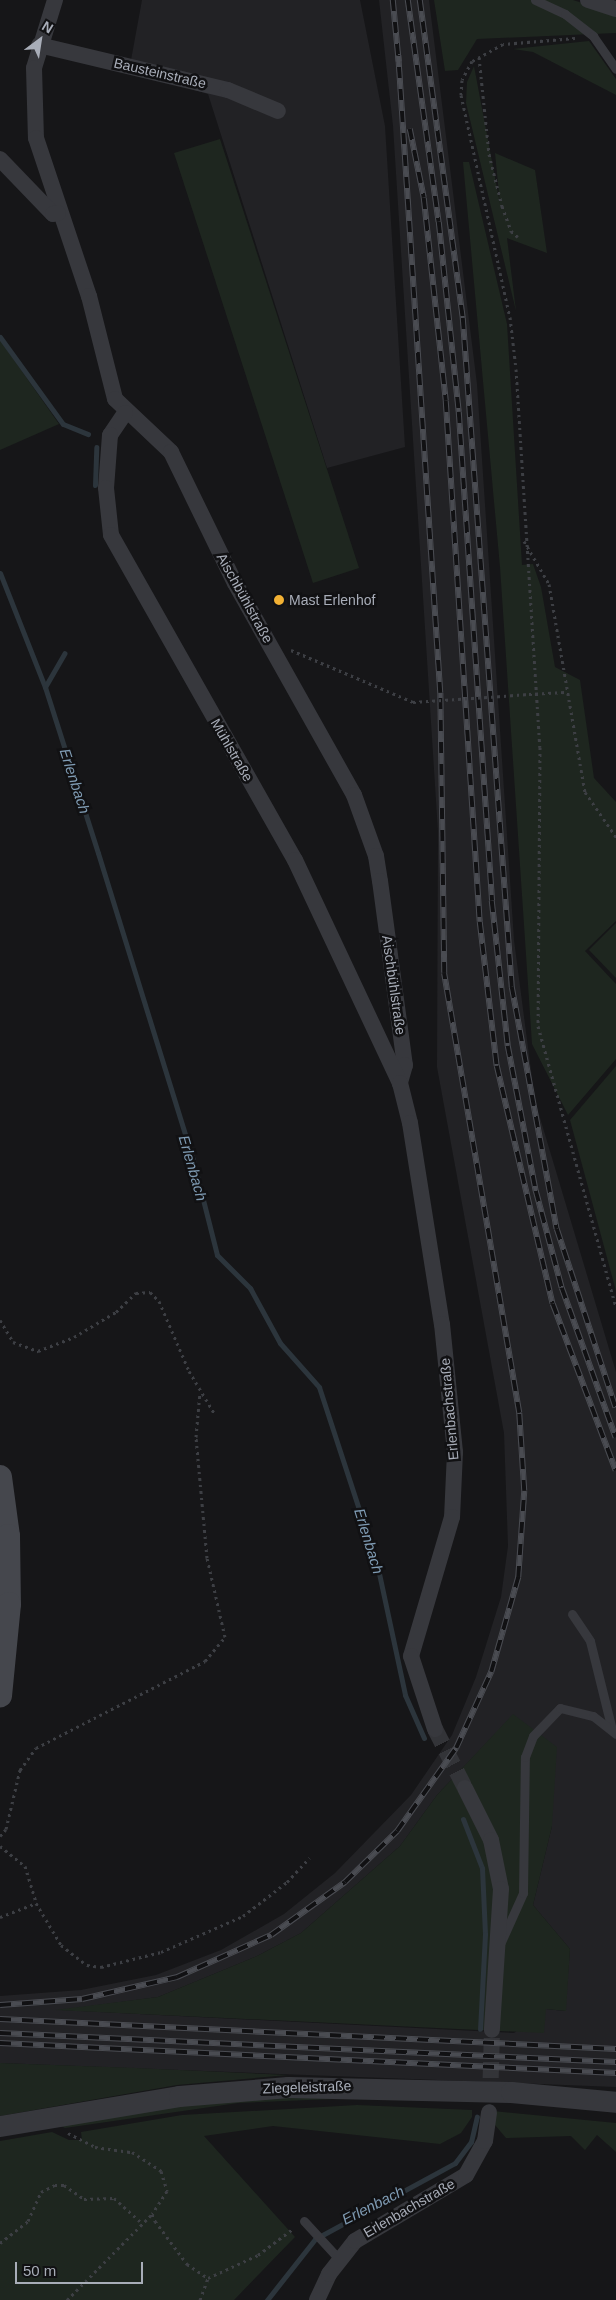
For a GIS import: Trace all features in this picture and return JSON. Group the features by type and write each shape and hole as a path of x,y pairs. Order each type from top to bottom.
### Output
{"main road":[{"path":"0,1477 8,1536 9,1604 0,1696"}],"street":[{"path":"0,159 53,214 58,212 41,160 33,112 39,45 55,0"},
{"path":"588,0 616,9"},
{"name":"Bausteinstraße","path":"39,45 221,88 278,111"},
{"name":"Aischbühlstraße","path":"58,212 89,296 114,399 125,412 171,452 231,575 341,769 376,856 405,1065 400,1084"},
{"name":"Mühlstraße","path":"125,412 110,435 106,488 112,535 295,860 400,1084"},
{"name":"Erlenbachstraße","path":"400,1084 442,1324 455,1452 452,1517 411,1656 435,1729"},
{"path":"465,1788 491,1840 501,1889 499,1947 492,2030"},
{"name":"Ziegeleistraße","path":"0,2126 179,2096 288,2087 511,2092 616,2102"},
{"name":"Erlenbachstraße","path":"317,2300 338,2259 376,2225 466,2175 479,2158 489,2112"}],"lane":[{"path":"535,0 564,14 593,36 616,69"},
{"path":"572,1614 590,1641 614,1732"},
{"path":"499,1947 524,1893 525,1758 533,1736 560,1708 593,1716 614,1732"},
{"path":"308,2223 338,2259"}],"path":[{"path":"593,36 503,44 479,56 466,71 461,95 510,317 523,540 540,747 538,1026 616,1307"},
{"path":"479,56 489,154 502,206 511,232 518,238"},
{"path":"523,540 549,584 566,692 585,792 616,837"},
{"path":"277,655 285,650 305,653 413,702 566,692"},
{"path":"0,1320 13,1342 38,1351 74,1337 116,1312 136,1293 150,1292 159,1301 200,1392 214,1412"},
{"path":"0,1836 6,1829 20,1770 36,1748 205,1660 225,1637 208,1558 196,1437 200,1392"},
{"path":"0,1846 25,1866 36,1903 72,1956 101,1967 161,1952 243,1916 287,1882 309,1858"},
{"path":"0,1918 36,1903"},
{"path":"67,2300 152,2214 166,2191 161,2170 132,2152 95,2147 63,2131 79,2129"},
{"path":"0,2243 28,2221 41,2192 55,2185 64,2185 84,2199 114,2198 142,2223"},
{"path":"152,2214 178,2254 208,2278"},
{"path":"200,2300 208,2278 258,2255 308,2223"}],"shaded area":[{"path":"142,0 360,0 385,126 405,447 327,468 208,94 129,71"},
{"path":"379,0 429,0 477,384 514,940 535,1101 616,1372 616,2087 0,2063 0,1996 81,1990 156,1975 221,1950 284,1914 335,1873 411,1795 452,1735 476,1677 501,1597 508,1546 504,1433 437,1067 438,832 393,126","holes":["513,1715 552,1826 533,1905 570,1949 565,2011 546,2009 514,2033 61,2010 158,1997 257,1956 301,1933 400,1846 437,1795"]},
{"path":"434,0 573,0 616,14 616,33 477,39 458,70 445,71"},
{"path":"589,41 616,79 616,95 533,52 513,49"},
{"path":"474,66 500,204 495,153 535,170 547,253 507,238 516,311 466,103 467,82"},
{"path":"220,139 359,568 313,583 174,153"},
{"path":"463,162 469,162 507,324 522,565 533,564 541,587 555,667 580,680 594,778 616,802 616,921 585,951 616,984 616,1059 568,1115 532,1044 500,567"},
{"path":"0,340 59,424 0,450"},
{"path":"616,923 616,978 589,950"},
{"path":"616,1066 616,1291 570,1120"},
{"path":"513,1714 557,1747 552,1826 533,1905 570,1949 566,2011 546,2009 544,2033 55,2010 158,1997 257,1956 301,1933 400,1846 437,1795"},
{"path":"0,2063 288,2075 177,2085 0,2116"},
{"path":"287,2096 357,2098 238,2103 65,2128 59,2125 180,2105"},
{"path":"357,2105 472,2110 472,2117 461,2133 440,2144 273,2126 204,2136 295,2237 234,2300 0,2300 0,2141 52,2132 69,2140 82,2140 81,2132 182,2115"},
{"path":"493,2111 616,2123 616,2152 597,2135 585,2150 571,2136 506,2138 495,2125"}],"waterway":[{"path":"0,337 63,424 88,434"},
{"path":"95,485 96,447"},
{"name":"Erlenbach","path":"0,573 45,687 98,853 194,1164 217,1255 250,1288 280,1343 319,1387 377,1564 405,1695 424,1738"},
{"path":"45,687 65,653"},
{"name":"Erlenbach","path":"463,1819 482,1868 485,1934 480,2029"},
{"name":"Erlenbach","path":"267,2300 315,2239 455,2163 471,2142 477,2117"}],"tunnel":[{"path":"435,1729 465,1788"},
{"path":"490,2102 492,2030"}],"railway":[{"path":"393,0 399,62"},
{"path":"408,0 439,222 459,412 492,901 508,1046 536,1191 562,1288 616,1438"},
{"path":"420,0 463,318 512,987 557,1229 616,1408"},
{"path":"0,2005 82,1999 177,1977 271,1935 345,1882 397,1831 456,1748 491,1672 518,1577 524,1491 519,1413 444,973 440,693 398,55"},
{"path":"410,129 424,198 446,401 480,922 497,1066 553,1304 616,1471"},
{"path":"0,2019 616,2049"},
{"path":"0,2033 616,2062"},
{"path":"0,2043 616,2073"}],"place":[{"name":"Mast Erlenhof","path":"279,600"}]}
